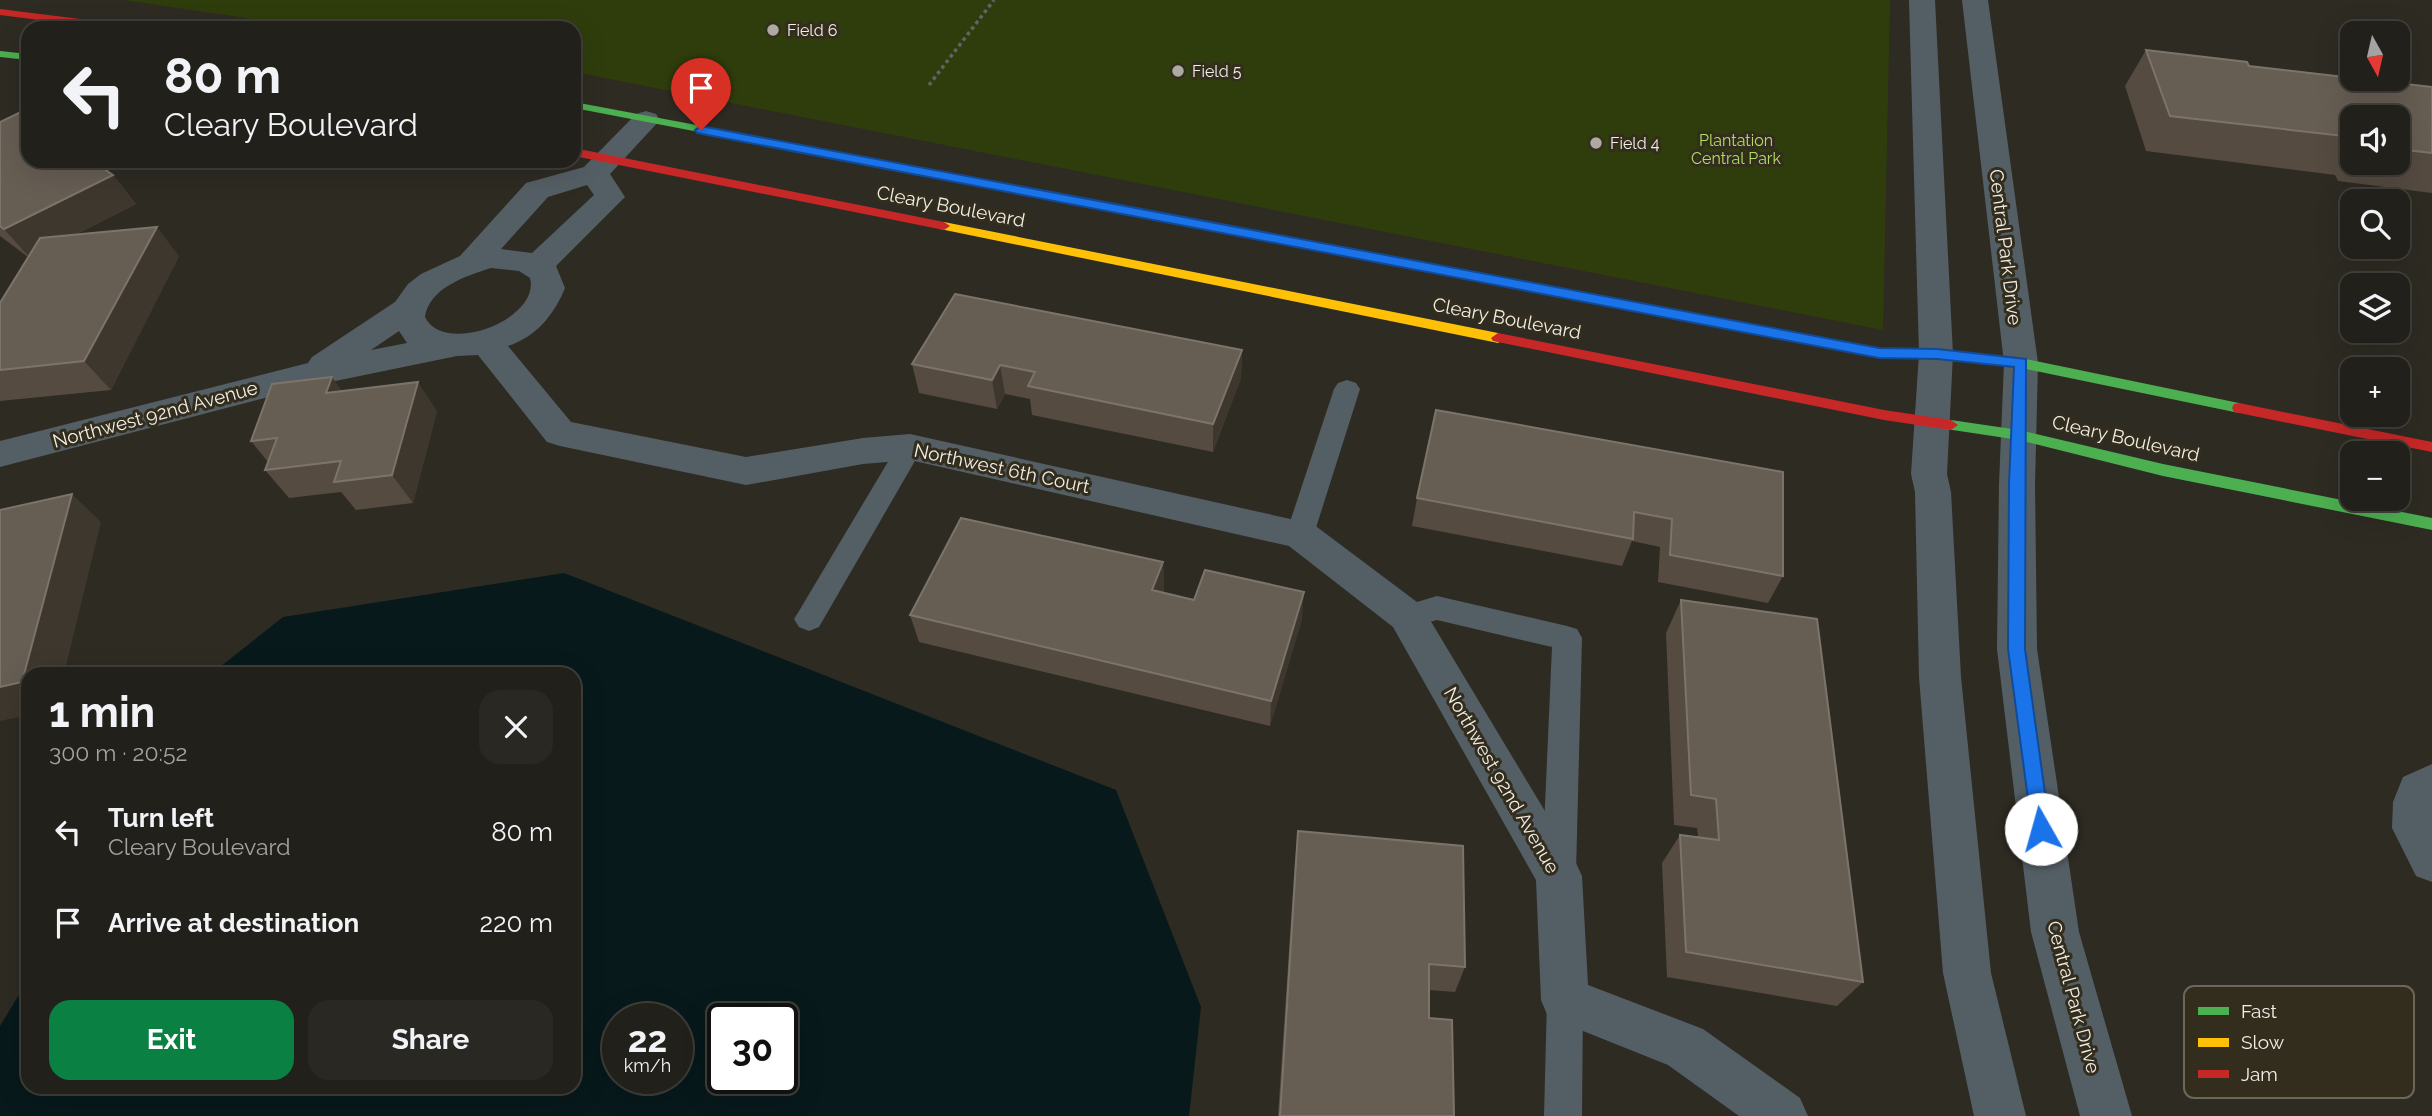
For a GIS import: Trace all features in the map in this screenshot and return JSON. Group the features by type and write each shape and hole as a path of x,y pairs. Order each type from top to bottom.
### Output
{"street":[{"path":"1922,0 1937,354 1930,420 1929,474 1933,492 1940,677 1967,973 2000,1116"},
{"name":"Central Park Drive","path":"1975,0 2021,363 2017,649 2055,932 2106,1116"},
{"path":"0,12 72,21"},
{"path":"0,54 21,56"},
{"name":"Cleary Boulevard","path":"581,106 1879,353 1937,354 2021,363 2432,447"},
{"path":"537,266 610,197 592,161 646,120"},
{"name":"Cleary Boulevard","path":"592,161 1858,409 2019,435 2163,470 2432,524"},
{"path":"472,262 537,190 579,168"},
{"path":"509,258 525,260 537,266 546,275 550,286 547,299 539,312 507,335 486,342 450,346 431,342 417,334 410,322 410,308 418,294 432,281 472,262 509,258"},
{"name":"Northwest 92nd Avenue","path":"311,374 410,308"},
{"name":"Northwest 6th Court","path":"486,342 560,433 747,471 863,450 911,447 1300,534 1408,616"},
{"name":"Northwest 92nd Avenue","path":"0,454 311,374 450,346"},
{"name":"Northwest 92nd Avenue","path":"1408,616 1559,876 1565,1000"},
{"path":"2432,783 2418,791 2410,812 2417,838 2432,861"},
{"path":"1565,1000 1685,1046 1782,1116"}],"lane":[{"path":"1300,534 1348,389"},
{"path":"809,619 911,447"},
{"path":"1408,616 1437,608 1567,638 1559,876"},
{"path":"1563,1116 1565,1000"}],"path":[{"path":"929,85 994,0"}],"green space":[{"name":"Plantation Central Park","path":"124,0 1890,0 1883,330 581,73 581,21 266,21"}],"shaded area":[{"path":"564,573 1116,790 1201,1007 1189,1116 0,1116 0,1026 21,992 21,1094 581,1094 581,667 220,667 283,617"}],"building":[{"path":"2146,50 2340,76 2340,91 2410,91 2410,84 2432,87 2432,153 2410,150 2410,105 2340,105 2340,136 2170,116"},
{"path":"21,112 21,168 103,168 113,175 4,229 0,226 0,122"},
{"path":"157,227 84,361 0,370 0,303 40,238"},
{"path":"955,294 1242,350 1213,424 1028,386 1035,372 1000,365 992,380 912,364"},
{"path":"332,377 326,393 418,382 392,475 334,482 341,461 265,470 277,438 251,441 272,384"},
{"path":"1436,410 1783,472 1783,576 1670,555 1672,519 1634,512 1633,539 1417,498"},
{"path":"72,494 26,667 21,667 21,682 0,687 0,510"},
{"path":"961,518 1163,562 1152,590 1194,600 1205,570 1304,592 1271,701 910,615"},
{"path":"1681,600 1817,619 1863,982 1686,952 1680,835 1719,840 1716,799 1691,795"},
{"path":"1298,831 1463,846 1465,967 1429,964 1429,1018 1452,1020 1454,1116 1280,1116"}],"traffic: fast":[{"path":"0,54 21,56"},
{"path":"581,106 1131,211"},
{"path":"1830,344 1879,353 1936,354 2021,363 2239,408"},
{"path":"1951,425 2019,435 2163,470 2432,524"}],"traffic: slow":[{"path":"1131,211 1419,265"},
{"path":"944,226 1498,338"}],"traffic: jam":[{"path":"0,12 72,21"},
{"path":"581,153 944,226"},
{"path":"1419,265 1830,344"},
{"path":"1498,338 1884,415 1951,425"},
{"path":"2239,408 2432,447"}],"place":[{"name":"Field 6","path":"773,30"},
{"name":"Field 5","path":"1178,71"},
{"name":"Field 4","path":"1596,143"}],"route":[{"path":"701,130 1879,353 1937,354 2021,363 2017,484 2017,649 2041,829"}]}
